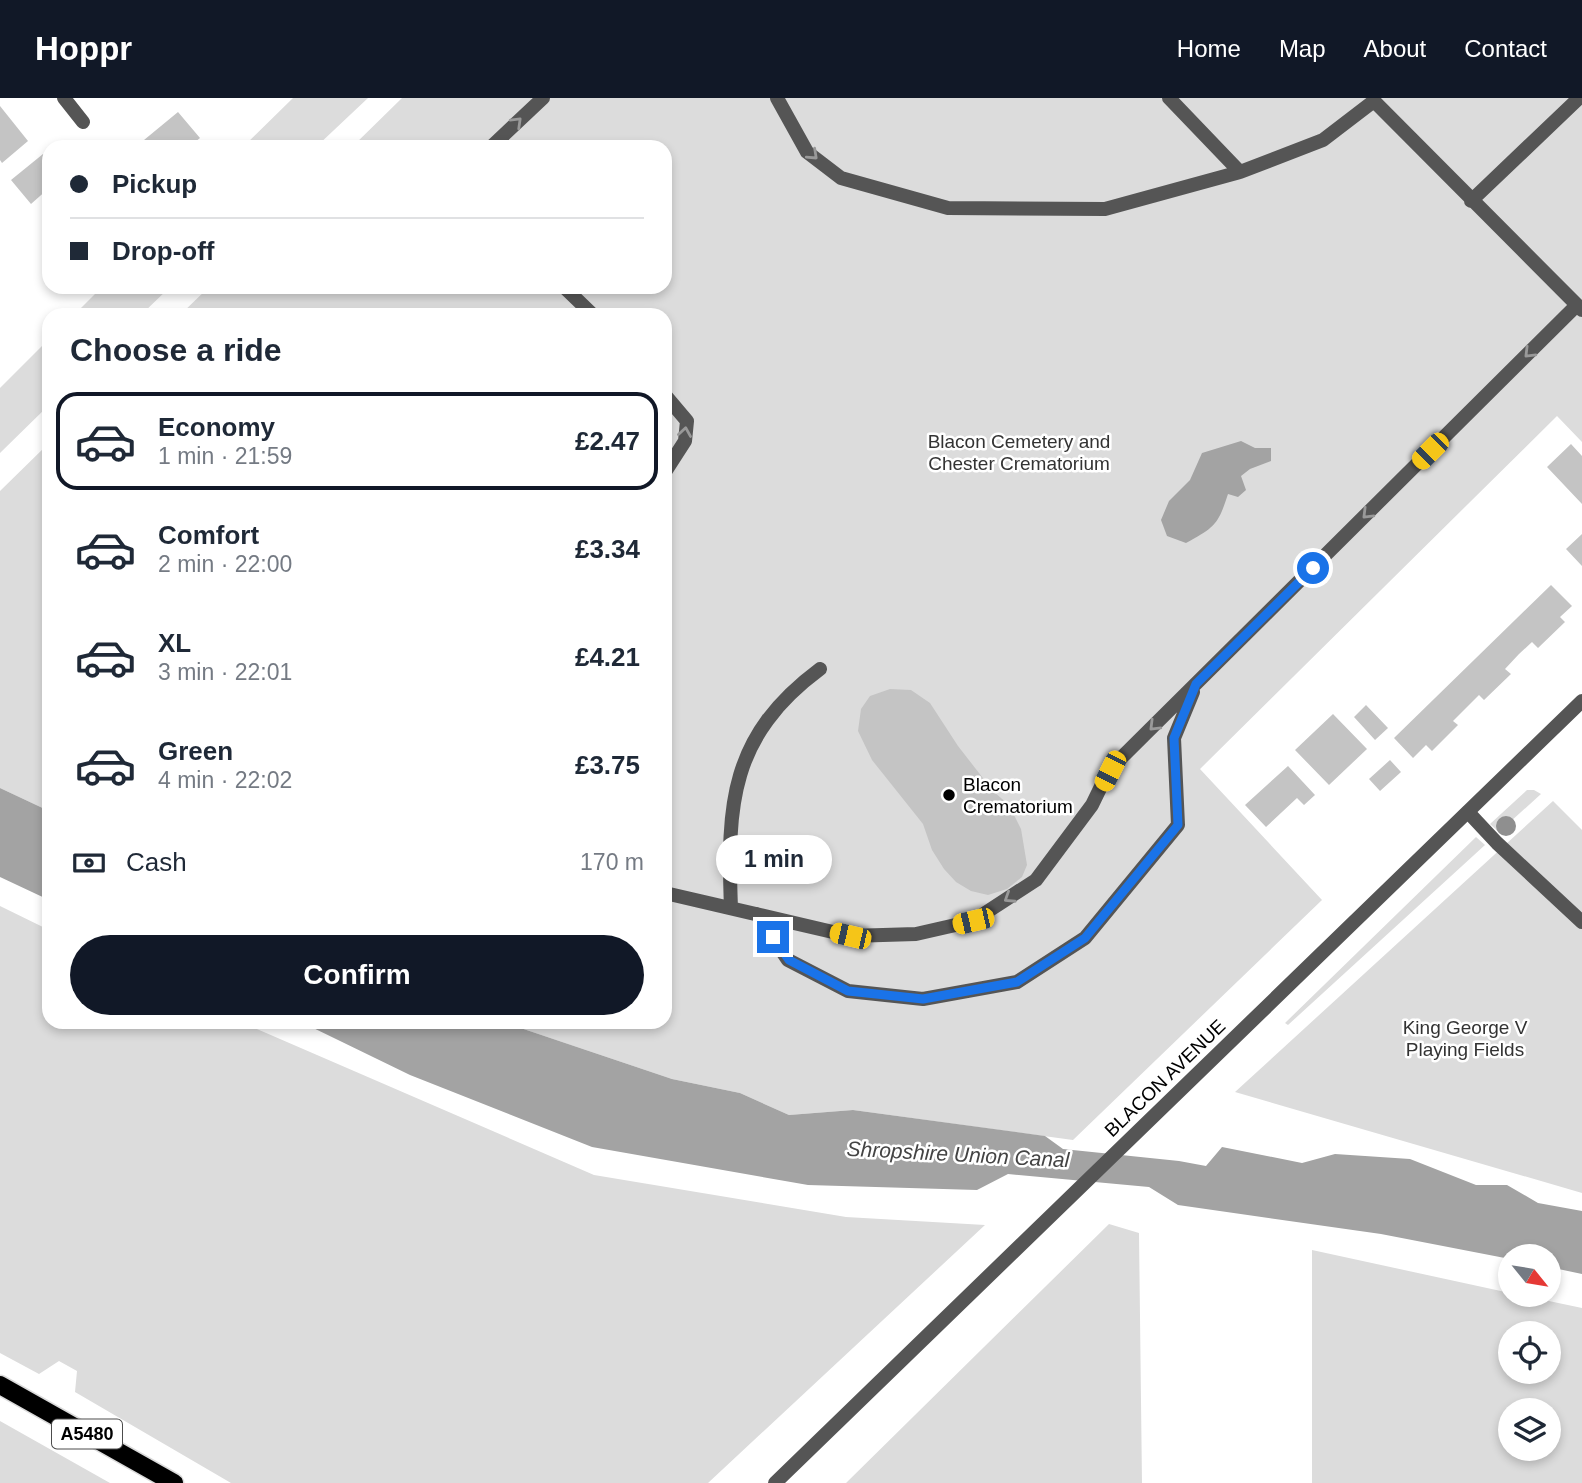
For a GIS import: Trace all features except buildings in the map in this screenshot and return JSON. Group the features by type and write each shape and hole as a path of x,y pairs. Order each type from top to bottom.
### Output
{"main road":[{"name":"A5480","path":"0,1385 174,1483"}],"street":[{"path":"64,98 83,122"},
{"path":"498,140 543,98"},
{"path":"672,895 850,936 916,934 973,921 1036,880 1092,805 1110,771 1579,308 1373,100 1323,140 1240,172 1105,209 948,208 841,178 807,152 777,98"},
{"path":"1169,98 1240,172"},
{"path":"1471,201 1579,98"},
{"path":"572,294 586,308"},
{"path":"672,403 687,421 685,441 672,461"},
{"path":"731,908 728,846 741,768 755,738 792,691 820,669"},
{"path":"757,914 789,960 848,991 923,999 1017,982 1085,938 1178,825 1174,738 1196,684"},
{"name":"BLACON AVENUE","path":"775,1483 1582,701"},
{"path":"1468,812 1497,843 1582,922"}],"green space":[{"path":"293,98 368,98 323,140 250,140"},
{"name":"Blacon Cemetery and Chester Crematorium","path":"402,98 1582,98 1582,442 1557,416 1200,769 1322,900 1073,1140 853,1110 789,1115 740,1093 672,1079 524,1029 672,1029 672,308 187,308 202,294 672,294 672,140 359,140"},
{"path":"95,294 163,294 148,308 81,308"},
{"path":"42,346 42,412 0,453 0,388"},
{"path":"42,450 42,808 0,788 0,491"},
{"path":"1527,790 1541,794 1499,832 1490,824"},
{"name":"King George V Playing Fields","path":"1553,801 1582,830 1582,1193 1235,1092"},
{"path":"1476,837 1485,845 1288,1025 1285,1023"},
{"path":"0,906 42,927 42,1029 257,1029 594,1175 846,1217 985,1225 708,1483 231,1483 75,1392 77,1371 59,1361 39,1374 0,1353"},
{"path":"1109,1224 1139,1233 1142,1483 846,1483"},
{"path":"1312,1250 1498,1290 1498,1307 1561,1307 1561,1304 1582,1308 1582,1483 1312,1483"},
{"path":"0,1421 110,1483 0,1483"}],"water":[{"path":"1241,441 1255,448 1271,448 1271,461 1250,469 1241,476 1246,490 1238,497 1228,494 1218,519 1209,529 1186,543 1167,536 1161,520 1169,501 1190,480 1202,453"},
{"path":"0,788 42,808 42,897 0,877"},
{"name":"Shropshire Union Canal","path":"315,1029 524,1029 672,1079 740,1093 789,1115 853,1110 1045,1136 1063,1149 1206,1166 1222,1147 1302,1163 1335,1154 1410,1159 1476,1185 1507,1185 1538,1203 1582,1211 1582,1274 1561,1270 1561,1244 1498,1244 1498,1257 1381,1234 1178,1205 1149,1187 1008,1174 977,1190 808,1185 592,1147 410,1075"}],"place":[{"name":"Blacon Crematorium","path":"949,795"}],"route":[{"path":"773,937 789,960 848,991 923,999 1017,982 1085,938 1178,825 1174,738 1196,684 1313,568"}]}
